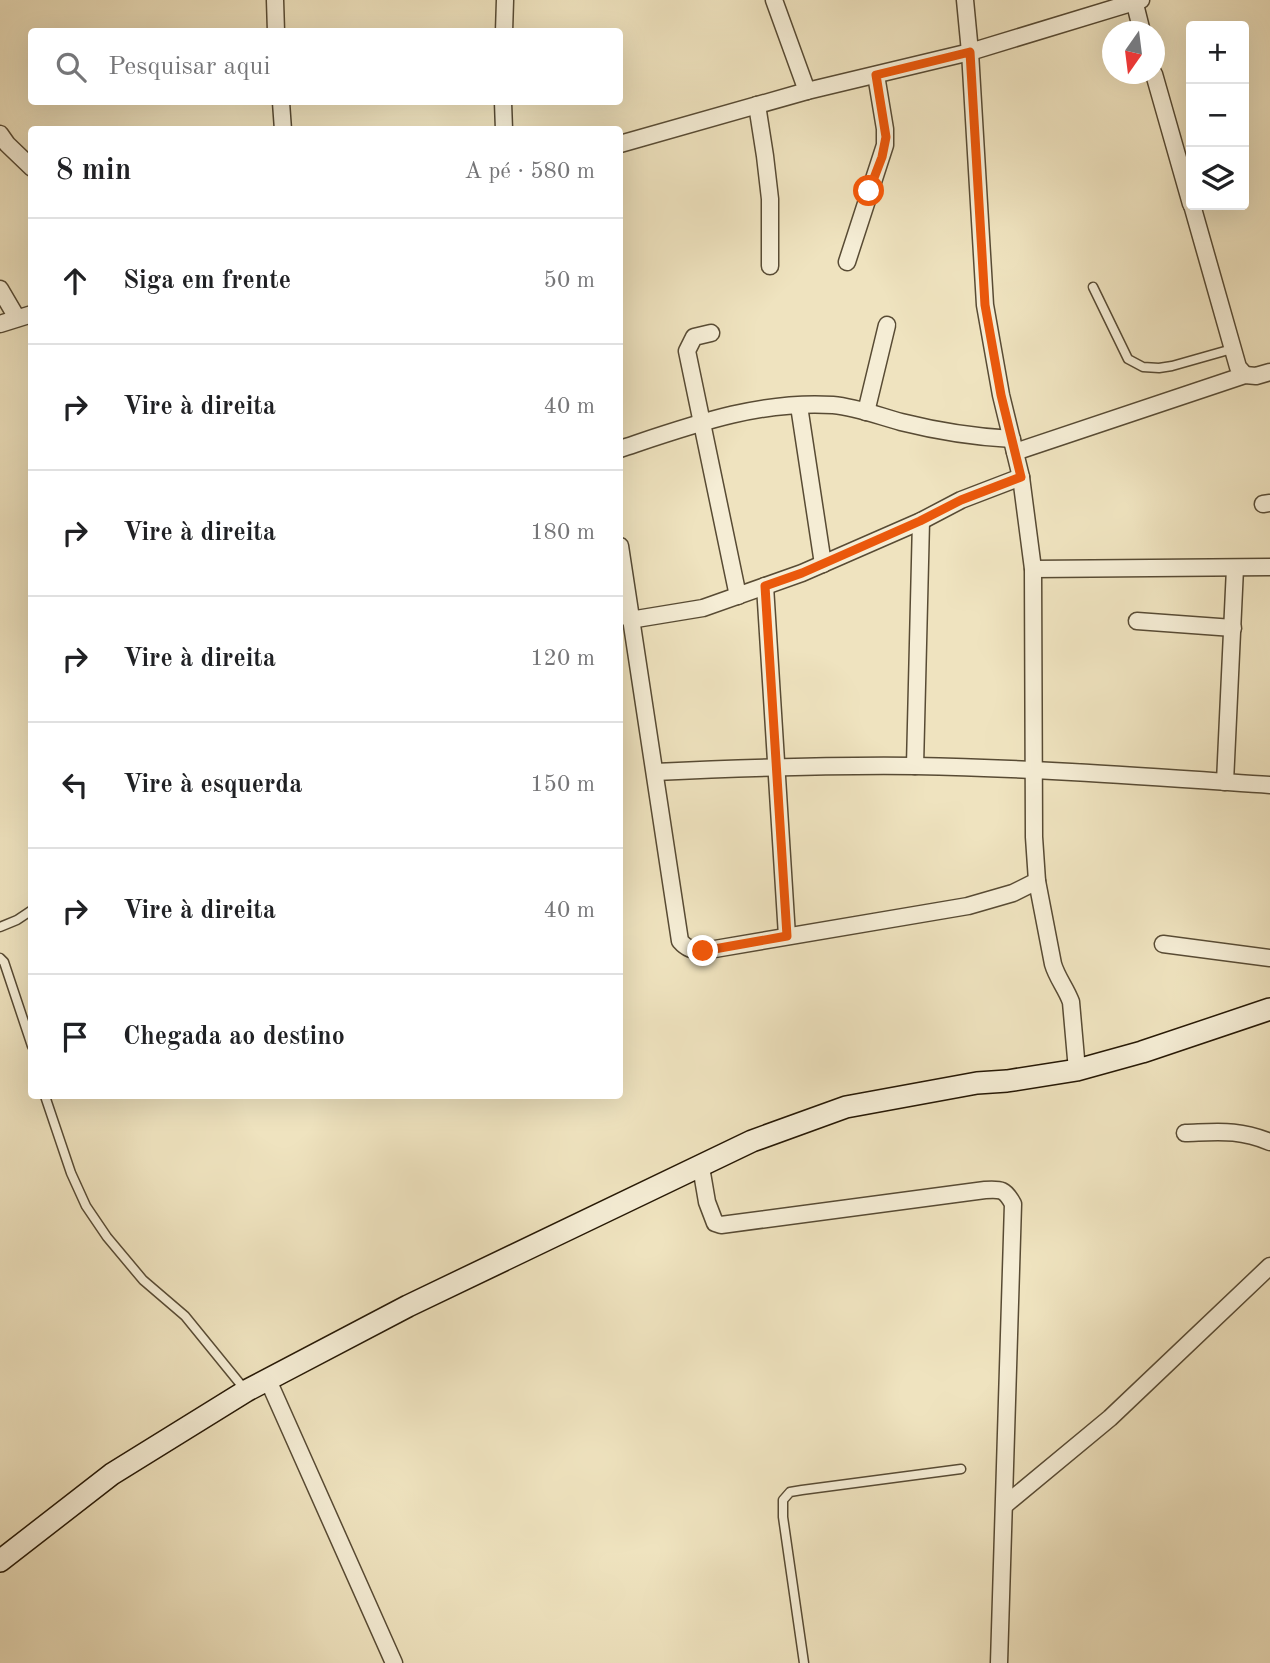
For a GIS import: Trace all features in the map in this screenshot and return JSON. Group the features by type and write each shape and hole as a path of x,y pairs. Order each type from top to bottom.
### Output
{"street":[{"path":"275,0 276,28"},
{"path":"504,28 505,0"},
{"path":"774,0 807,91"},
{"path":"965,0 985,305 1001,395 1021,477 1033,569 1034,837 1037,881 1053,964 1071,1002 1077,1070"},
{"path":"623,143 807,91 970,52 1136,1 1140,21"},
{"path":"847,262 882,157 886,137 876,75"},
{"path":"1157,84 1186,186"},
{"path":"281,105 283,126"},
{"path":"503,105 503,126"},
{"path":"757,105 770,199 770,266"},
{"path":"0,134 28,164"},
{"path":"1193,210 1232,349 1238,367 1245,375"},
{"path":"0,289 24,316 0,324"},
{"path":"866,412 887,325"},
{"path":"710,333 694,337 687,351 738,596"},
{"path":"623,448 702,422 748,411 769,407 835,405 1014,445 1245,375 1256,376 1270,372"},
{"path":"799,406 823,564"},
{"path":"626,611 703,608 823,564 961,500 1021,477"},
{"path":"915,766 920,521"},
{"path":"1033,569 1270,567"},
{"path":"1225,782 1235,568"},
{"path":"623,579 680,941 685,947 703,951 968,906 1013,893 1037,881"},
{"path":"765,586 787,936"},
{"path":"1137,621 1233,628"},
{"path":"655,772 776,767 915,766 1270,785"},
{"path":"1163,944 1270,958"},
{"path":"0,1561 111,1474 246,1391 408,1306 752,1141 846,1107 977,1083 1077,1070 1142,1052 1270,1009"},
{"path":"1185,1133 1235,1131 1270,1142"},
{"path":"701,1167 711,1214 715,1223 721,1225 985,1190 999,1189 1008,1193 1013,1204 999,1663"},
{"path":"1004,1505 1110,1418 1270,1266"},
{"path":"268,1380 394,1663"}],"lane":[{"path":"1093,286 1128,359 1143,367 1172,366 1232,349"},
{"path":"0,927 28,913"},
{"path":"0,958 4,962 28,1033"},
{"path":"46,1099 71,1173 86,1206 107,1237 143,1280 185,1315 246,1391"},
{"path":"804,1663 783,1517 783,1500 790,1492 961,1469"}],"route":[{"path":"703,951 787,936 765,586 802,573 961,500 1021,477 1001,395 985,305 970,52 876,75 886,137 882,157 869,191"}]}
